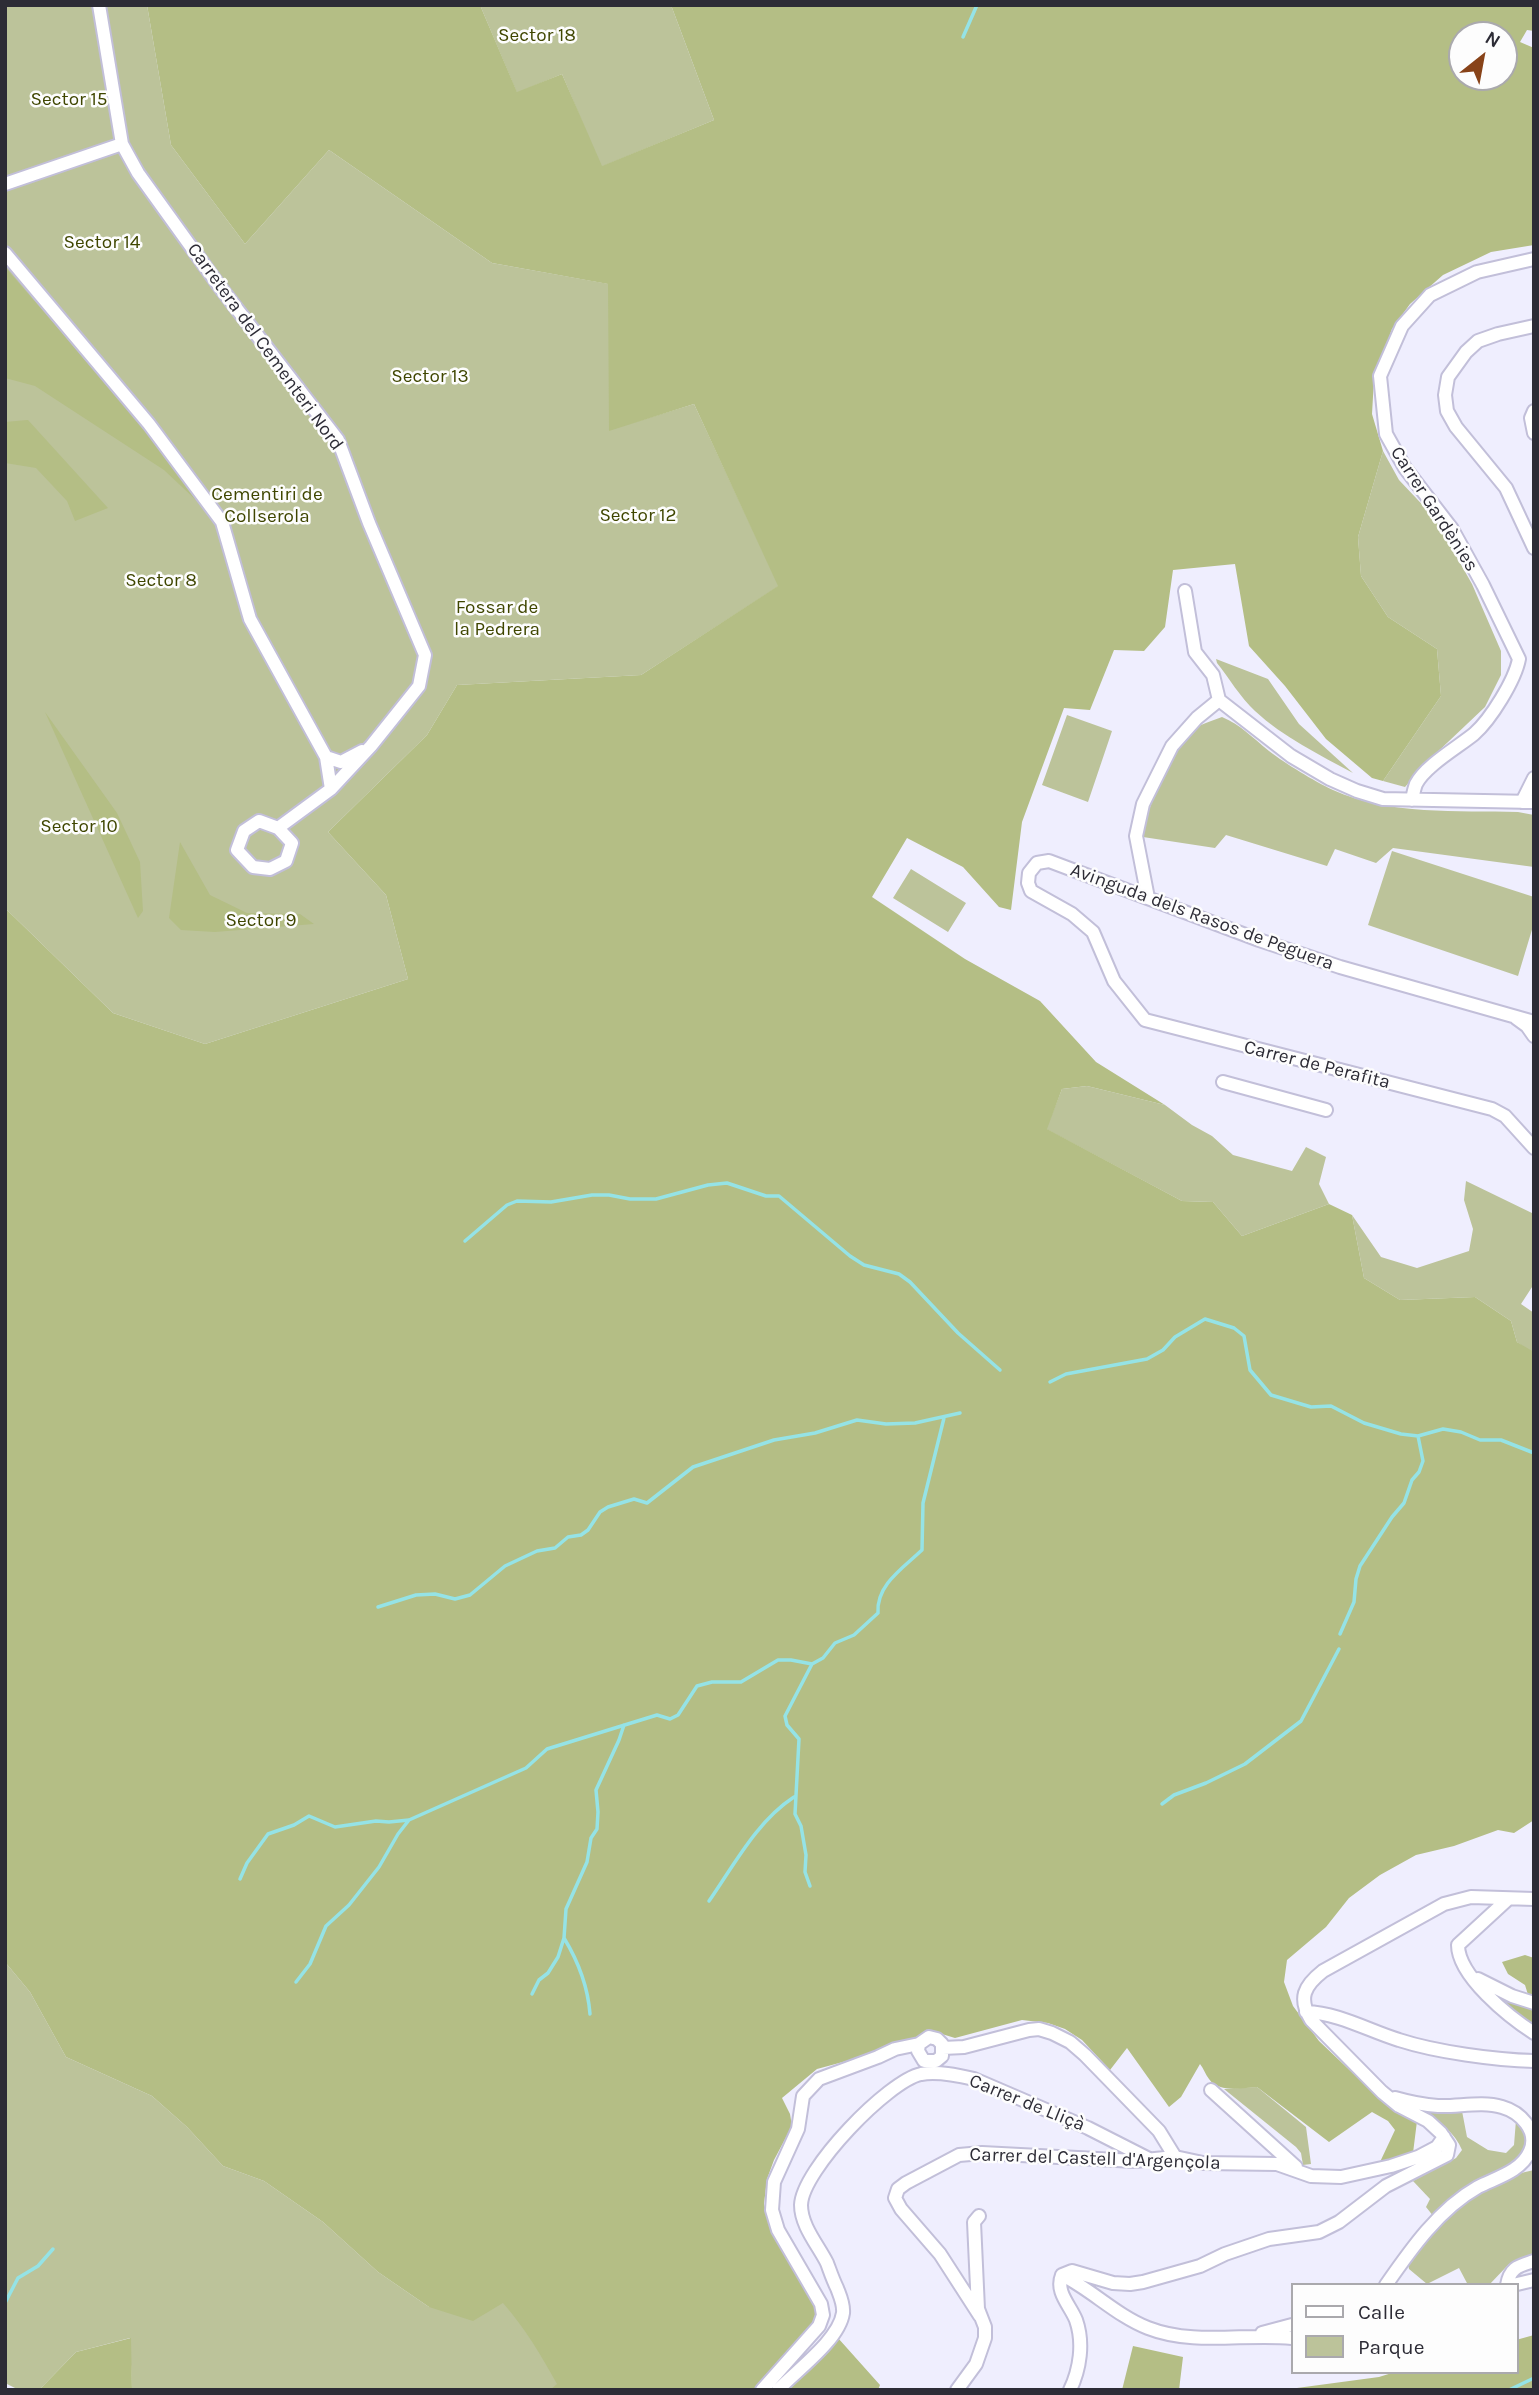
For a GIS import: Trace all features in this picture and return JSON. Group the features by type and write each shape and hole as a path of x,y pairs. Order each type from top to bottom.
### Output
{"street":[{"name":"Carretera del Cementeri Nord","path":"99,5 122,145 138,173 220,287 338,440 369,523 425,655 419,686 371,746 331,789 278,828"},
{"path":"5,184 122,145"},
{"path":"5,253 149,424 222,522 250,619 326,757 331,789"},
{"name":"Carrer Gardènies","path":"1412,800 1417,782 1435,764 1477,732 1492,713 1517,669 1519,659 1452,528 1405,468 1386,434 1380,376 1402,326 1430,295 1477,272 1534,259"},
{"path":"1534,326 1478,341 1466,352 1448,377 1445,395 1447,411 1456,428 1506,488 1534,548"},
{"path":"1534,411 1531,418 1534,433"},
{"path":"1185,591 1195,652 1213,676 1219,699 1291,756 1330,779 1382,799 1528,802 1534,778"},
{"path":"1148,898 1136,836 1143,804 1172,746 1197,718 1219,699"},
{"name":"Carretera del Cementeri Nord","path":"326,757 341,762 371,746"},
{"path":"259,821 278,828 292,843 286,861 270,869 253,867 237,850 244,831 259,821"},
{"name":"Avinguda dels Rasos de Peguera","path":"1110,972 1093,932 1082,921 1031,891 1028,878 1037,863 1049,861 1259,940 1340,967 1534,1022"},
{"name":"Carrer de Perafita","path":"1110,972 1145,1020 1492,1109 1505,1116 1534,1148"},
{"name":"Avinguda dels Rasos de Peguera","path":"1511,1014 1527,1026 1534,1036"},
{"name":"Carrer de Perafita","path":"1223,1082 1326,1110"},
{"path":"1062,2275 1072,2271 1113,2283 1143,2282 1200,2266 1269,2239 1319,2232 1339,2222 1386,2186 1447,2155 1449,2145 1444,2137 1427,2121 1399,2106 1382,2092 1320,2030 1306,2012 1304,2001 1310,1982 1345,1958 1444,1904 1471,1897 1534,1899"},
{"path":"1508,1899 1458,1945 1458,1954 1471,1976 1507,2013 1534,2033"},
{"path":"1471,1976 1512,1996 1534,2003"},
{"path":"1306,2012 1332,2015 1401,2041 1435,2049 1534,2061"},
{"path":"943,2048 964,2047 1029,2030 1039,2029 1052,2033 1070,2042 1085,2055 1159,2131 1175,2158"},
{"path":"762,2390 819,2326 823,2315 821,2304 778,2230 772,2210 774,2182 798,2129 803,2096 820,2079 878,2057 921,2053 932,2063 939,2059 943,2048 940,2041 933,2037 925,2038 921,2053 921,2074 898,2086 864,2115 829,2151 810,2179 801,2204 804,2218 827,2263 844,2311 838,2329 778,2390"},
{"name":"Carrer de Lliçà","path":"921,2074 955,2075 974,2079 1096,2131 1149,2159"},
{"path":"1210,2090 1283,2157 1311,2176"},
{"path":"1382,2092 1407,2101 1428,2104 1501,2106 1520,2115 1531,2133 1532,2143 1530,2152 1513,2170 1469,2192 1446,2213 1409,2250 1387,2283"},
{"name":"Carrer del Castell d'Argençola","path":"980,2316 940,2254 901,2209 895,2198 898,2189 958,2155 982,2153 1135,2161 1175,2158 1203,2163 1277,2164 1311,2176 1341,2176 1391,2166 1418,2157 1437,2147 1444,2137"},
{"path":"957,2390 976,2364 985,2343 974,2245 974,2222 979,2216"},
{"path":"1508,2283 1511,2271 1534,2260"},
{"path":"1062,2275 1150,2329 1191,2337 1290,2338"},
{"path":"1062,2275 1060,2287 1074,2317 1080,2343 1078,2370 1070,2390"},
{"path":"1252,2336 1290,2326"}],"green space":[{"name":"Cementiri de Collserola","path":"5,5 147,5 171,145 245,244 329,150 492,263 609,284 609,430 694,404 779,586 641,675 457,685 427,735 328,832 386,895 408,979 205,1044 113,1013 5,908"},
{"path":"147,5 480,5 517,92 562,74 602,166 714,120 671,5 1534,5 1534,31 1527,30 1520,42 1534,48 1534,245 1491,252 1443,275 1410,304 1392,329 1374,379 1372,414 1383,451 1358,537 1361,576 1388,617 1437,649 1441,696 1383,781 1372,778 1326,739 1285,686 1249,646 1235,564 1173,570 1165,627 1144,651 1114,650 1090,710 1064,708 1022,822 1011,910 999,907 963,867 907,838 872,897 965,959 1040,1001 1096,1062 1165,1105 1087,1086 1062,1089 1047,1129 1182,1201 1213,1202 1242,1236 1329,1204 1352,1215 1364,1278 1400,1300 1475,1297 1511,1321 1517,1342 1534,1352 1534,1820 1514,1833 1498,1830 1454,1846 1416,1855 1380,1875 1349,1898 1326,1927 1287,1960 1284,1982 1293,2006 1319,2041 1378,2097 1417,2121 1413,2153 1380,2162 1395,2130 1388,2121 1372,2112 1329,2142 1257,2087 1231,2089 1219,2086 1209,2079 1200,2064 1181,2097 1169,2107 1127,2048 1110,2070 1082,2040 1065,2029 1048,2023 1022,2020 955,2038 932,2031 865,2056 817,2069 782,2098 790,2114 792,2126 767,2179 764,2204 771,2232 816,2310 813,2326 776,2366 798,2379 838,2338 880,2385 878,2390 550,2390 557,2384 532,2342 503,2303 473,2321 429,2307 378,2272 323,2222 264,2181 223,2166 187,2127 152,2096 66,2057 30,1992 5,1962 5,908 113,1013 205,1044 408,979 386,895 328,832 427,735 457,685 641,675 778,586 694,404 609,431 608,284 492,263 329,150 245,244 171,145"},
{"name":"Sector 18","path":"480,5 671,5 714,120 601,167 562,74 517,93"},
{"path":"5,267 140,423 198,502 164,470 35,386 5,378"},
{"path":"28,420 108,508 75,521 67,501 36,468 5,463 5,422"},
{"path":"1383,451 1399,480 1434,517 1472,584 1501,651 1501,675 1485,707 1429,760 1405,787 1383,781 1441,696 1437,649 1388,617 1361,576 1358,537"},
{"path":"1216,659 1268,679 1299,724 1353,773 1302,745 1255,711 1244,700"},
{"path":"45,712 117,813 140,862 143,911 138,918"},
{"path":"1067,715 1112,731 1088,802 1042,785"},
{"path":"1222,717 1300,772 1333,790 1355,798 1400,808 1518,812 1534,815 1534,867 1393,848 1376,863 1335,849 1327,866 1226,835 1215,848 1143,837 1145,824 1163,776 1181,745 1201,725"},
{"name":"Sector 9","path":"180,842 210,895 247,913 300,914 314,924 215,932 181,930 169,918"},
{"path":"1392,851 1534,897 1534,923 1518,976 1368,925"},
{"path":"911,869 966,903 948,932 893,898"},
{"path":"1087,1086 1165,1105 1212,1136 1233,1155 1292,1171 1306,1147 1326,1157 1319,1184 1329,1204 1242,1236 1213,1202 1182,1201 1046,1129 1062,1089"},
{"path":"1466,1181 1534,1214 1534,1284 1521,1304 1534,1313 1532,1353 1517,1342 1511,1321 1475,1297 1400,1300 1364,1278 1352,1215 1381,1257 1417,1268 1469,1251 1473,1229 1464,1200"},
{"path":"1525,1955 1534,1958 1534,2025 1490,1990 1529,1998 1525,1985 1508,1974 1502,1962"},
{"path":"5,1962 30,1992 66,2057 152,2096 187,2127 223,2166 264,2181 323,2222 378,2272 429,2307 504,2299 530,2328 561,2386 557,2390 132,2390 130,2338 76,2352 39,2390 19,2390 5,2383"},
{"path":"1257,2087 1306,2127 1311,2164 1303,2165 1301,2153 1296,2147 1224,2089"},
{"path":"1424,2110 1462,2111 1467,2137 1488,2150 1506,2153 1514,2145 1516,2120 1525,2139 1523,2154 1520,2159 1434,2217 1426,2207 1430,2199 1413,2181 1456,2158 1462,2150 1451,2133"},
{"path":"1534,2170 1534,2254 1509,2264 1491,2283 1467,2283 1459,2268 1426,2283 1409,2269 1408,2263 1420,2248 1463,2205 1496,2183"},
{"path":"1534,2335 1534,2390 1282,2390 1389,2374 1518,2374 1518,2339"},
{"path":"131,2338 132,2390 39,2390 76,2352"},
{"path":"1133,2346 1183,2357 1179,2390 1122,2390"}],"waterway":[{"path":"963,37 977,5"},
{"path":"465,1241 507,1205 517,1201 551,1202 592,1195 656,1199 708,1185 727,1183 766,1196 779,1196 850,1256 864,1265 899,1274 910,1282 958,1333 1000,1370"},
{"path":"1050,1382 1066,1374 1147,1359 1163,1350 1175,1337 1205,1319 1234,1328 1244,1336 1250,1370 1271,1395 1311,1407 1331,1406 1364,1423 1401,1434 1418,1436 1443,1429 1461,1432 1480,1440 1501,1440 1534,1453"},
{"path":"378,1607 416,1595 435,1594 455,1599 470,1595 505,1566 537,1551 555,1548 568,1537 581,1535 588,1530 600,1512 608,1507 634,1499 647,1503 693,1467 774,1440 815,1433 857,1420 886,1424 915,1423 960,1413"},
{"path":"240,1879 247,1863 268,1834 294,1825 309,1816 335,1827 376,1821 409,1820 526,1768 547,1749 657,1715 670,1719 678,1715 697,1686 712,1682 741,1682 778,1660 812,1664 823,1658 835,1643 854,1635 878,1613 881,1594 886,1586 899,1570 922,1550 923,1503 944,1418"},
{"path":"1340,1634 1354,1602 1360,1566 1404,1503 1412,1480 1419,1472 1423,1461 1418,1436"},
{"path":"1162,1804 1174,1795 1245,1764 1301,1721 1339,1649"},
{"path":"810,1886 805,1872 806,1855 801,1826 795,1814 799,1739 787,1725 785,1716 812,1664"},
{"path":"532,1994 539,1980 548,1973 558,1957 564,1938 566,1909 587,1862 591,1838 597,1829 596,1790 624,1725"},
{"path":"709,1901 757,1831 794,1797"},
{"path":"296,1982 310,1964 326,1926 349,1905 379,1867 409,1820"},
{"path":"564,1938 582,1975 590,2014"},
{"path":"5,2303 18,2278 38,2266 53,2249"},
{"path":"1509,2390 1534,2378"}],"park label":[{"name":"Sector 15","path":"69,100"},
{"name":"Sector 14","path":"102,243"},
{"name":"Sector 13","path":"430,377"},
{"name":"Sector 12","path":"638,516"},
{"name":"Sector 8","path":"161,581"},
{"name":"Fossar de la Pedrera","path":"497,619"},
{"name":"Sector 10","path":"79,827"}]}
